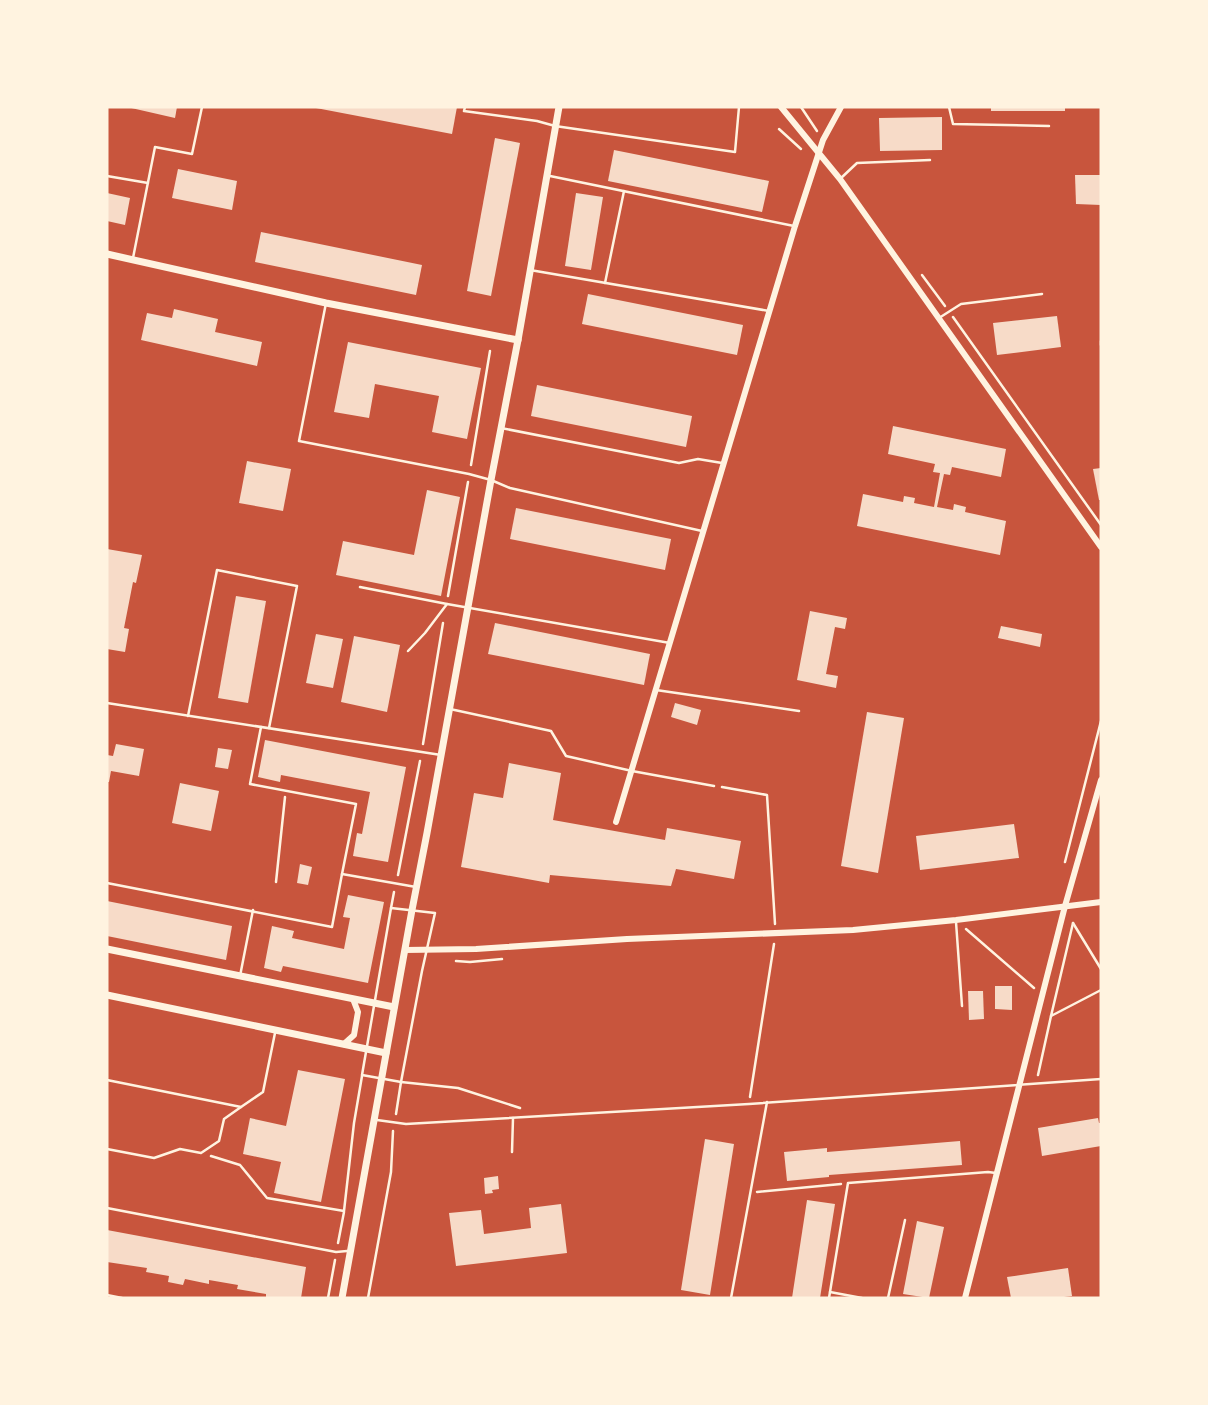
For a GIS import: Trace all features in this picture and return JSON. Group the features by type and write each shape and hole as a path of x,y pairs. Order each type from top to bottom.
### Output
{"street":[{"path":"342,1298 559,107"},
{"path":"781,107 840,179 1101,547"},
{"path":"617,822 794,226 823,139 841,107"},
{"path":"107,254 326,303 518,340"},
{"path":"965,1298 1065,906 1101,779"},
{"path":"405,950 853,930 1101,902"},
{"path":"107,949 394,1007"},
{"path":"107,995 386,1053"},
{"path":"344,1044 354,1035 358,1012 354,999"}],"lane":[{"path":"132,260 155,147 192,154 202,107"},
{"path":"465,107 464,111 735,152 739,107"},
{"path":"949,107 954,124 1049,126"},
{"path":"840,179 857,163 930,160"},
{"path":"547,175 794,226"},
{"path":"107,176 148,183"},
{"path":"605,283 624,191"},
{"path":"530,270 769,311"},
{"path":"939,318 961,303 1042,294"},
{"path":"326,303 299,440 469,474 510,488 703,532"},
{"path":"502,428 679,463 698,459 723,464"},
{"path":"188,716 217,570 297,586 269,728"},
{"path":"360,587 670,643"},
{"path":"408,651 447,604"},
{"path":"656,690 799,711"},
{"path":"107,703 441,755"},
{"path":"450,709 551,731 566,756 714,786"},
{"path":"107,883 332,927 356,804 250,784 261,727"},
{"path":"342,874 416,887"},
{"path":"240,976 253,910"},
{"path":"956,920 962,1006"},
{"path":"107,1149 154,1158 180,1149 201,1153 219,1141 224,1119 263,1092 275,1030"},
{"path":"374,1119 406,1124 749,1104 1101,1079"},
{"path":"107,1080 242,1107"},
{"path":"731,1298 766,1102"},
{"path":"512,1152 513,1118"},
{"path":"829,1298 848,1183 996,1173"},
{"path":"107,1208 336,1252 350,1251"},
{"path":"888,1298 905,1220"},
{"path":"830,1292 862,1298"}],"path":[{"path":"391,908 422,752 490,351"},
{"path":"1063,873 1101,720"},
{"path":"714,786 767,794 776,933 749,1104"},
{"path":"276,882 286,790"},
{"path":"956,920 1034,988"},
{"path":"1037,1083 1073,923 1101,969"},
{"path":"1051,1016 1101,990"},
{"path":"201,1153 240,1165 267,1198 344,1211 362,1075"},
{"path":"368,1298 391,1172 392,1138 401,1082 458,1088 525,1110 528,1117"},
{"path":"750,1193 848,1183"},
{"path":"107,1296 121,1298"}],"building":[{"path":"127,107 177,107 175,118"},
{"path":"316,107 457,107 452,134"},
{"path":"991,107 1065,107 1065,111 991,111"},
{"path":"942,117 942,150 880,151 879,118"},
{"path":"495,138 520,143 491,296 467,291"},
{"path":"614,150 769,181 762,212 608,181"},
{"path":"178,169 237,181 232,210 172,198"},
{"path":"1075,175 1101,175 1101,205 1076,204"},
{"path":"107,193 130,198 125,225 107,221"},
{"path":"576,193 603,197 591,270 565,266"},
{"path":"261,232 422,265 416,295 255,262"},
{"path":"588,294 743,325 737,355 582,324"},
{"path":"174,309 218,319 215,332 262,342 257,366 141,340 147,313 172,318"},
{"path":"1057,316 1061,347 997,355 993,323"},
{"path":"348,342 481,368 467,439 432,432 439,396 375,384 369,418 334,412"},
{"path":"537,385 692,416 686,447 531,416"},
{"path":"893,426 1006,449 1001,477 952,467 950,475 944,474 937,507 953,510 954,504 966,507 965,512 1006,521 1000,555 857,526 863,494 903,502 904,496 915,498 914,503 934,507 940,473 933,472 935,464 888,454"},
{"path":"247,461 291,469 283,511 239,503"},
{"path":"1101,468 1101,500 1099,500 1093,469"},
{"path":"427,490 460,497 441,596 336,575 343,541 414,555"},
{"path":"516,508 671,539 665,570 510,539"},
{"path":"107,549 142,555 136,583 133,582 124,628 129,629 125,652 107,649"},
{"path":"236,596 266,601 248,703 218,698"},
{"path":"810,611 847,618 845,629 835,627 826,674 838,676 836,688 797,680"},
{"path":"495,623 650,654 644,685 488,654"},
{"path":"1001,626 1042,634 1040,647 998,638"},
{"path":"316,634 343,639 333,688 306,683"},
{"path":"354,636 400,645 387,712 341,702"},
{"path":"675,703 701,710 697,725 671,717"},
{"path":"867,712 904,718 878,873 841,866"},
{"path":"265,740 406,767 388,862 353,856 357,833 362,834 370,792 281,775 280,782 258,777"},
{"path":"116,744 144,749 139,776 111,771 107,782 107,755 113,756"},
{"path":"218,748 232,750 228,769 215,767"},
{"path":"509,763 561,773 553,820 665,840 667,828 741,841 734,879 676,869 671,886 550,875 549,883 461,867 474,793 503,798"},
{"path":"180,783 219,791 211,831 172,823"},
{"path":"1014,824 1019,858 920,870 916,836"},
{"path":"300,864 312,867 308,885 297,883"},
{"path":"348,895 384,902 368,983 283,966 281,972 264,968 272,926 294,931 292,938 344,949 350,918 343,917"},
{"path":"107,901 232,926 226,960 107,936"},
{"path":"995,986 1012,986 1012,1010 995,1009"},
{"path":"968,991 983,991 984,1019 969,1020"},
{"path":"298,1070 345,1079 321,1202 274,1193 281,1162 243,1154 250,1118 286,1126"},
{"path":"1098,1118 1101,1123 1101,1146 1042,1156 1038,1128"},
{"path":"705,1139 734,1144 710,1295 681,1290"},
{"path":"960,1141 962,1165 829,1175 787,1181 784,1152 827,1148 827,1152"},
{"path":"498,1176 499,1189 485,1194 484,1178"},
{"path":"807,1200 835,1204 820,1298 792,1298"},
{"path":"561,1204 567,1253 456,1266 449,1213 481,1210 484,1234 531,1228 529,1208"},
{"path":"917,1221 944,1227 929,1298 903,1294"},
{"path":"107,1230 306,1267 301,1298 266,1298 266,1294 237,1289 238,1285 209,1280 209,1284 185,1279 183,1285 168,1282 169,1276 146,1272 147,1268 107,1262"},
{"path":"1068,1268 1072,1296 1011,1298 1007,1277"}]}
